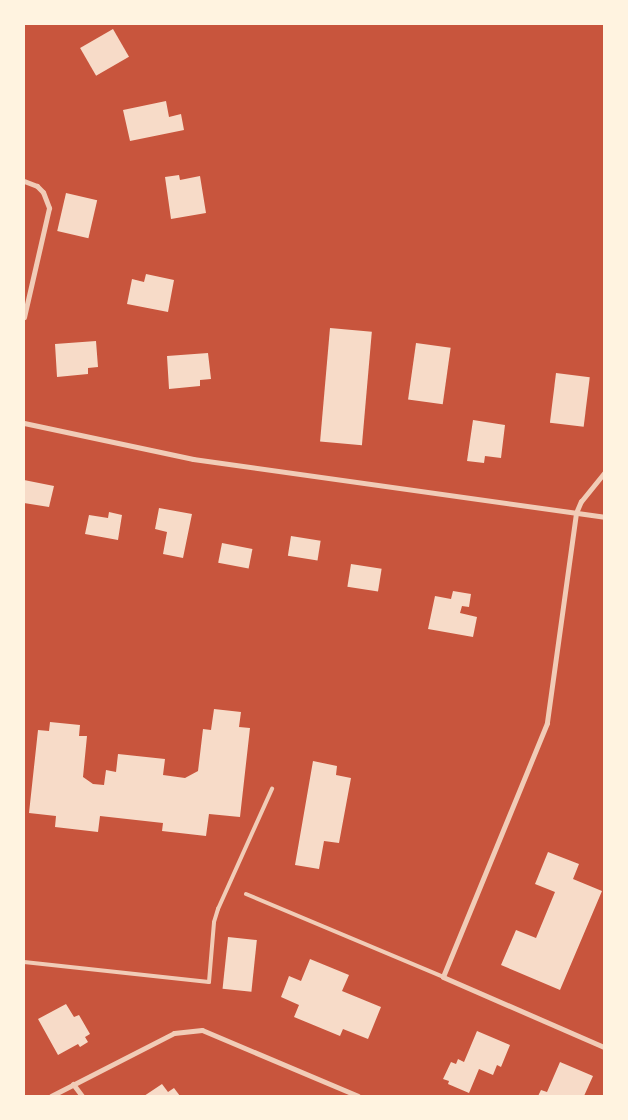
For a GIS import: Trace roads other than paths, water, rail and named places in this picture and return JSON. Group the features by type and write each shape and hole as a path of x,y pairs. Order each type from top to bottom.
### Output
{"street":[{"path":"24,180 37,186 43,192 49,208 24,317"},
{"path":"24,423 193,459 604,518"},
{"path":"604,473 580,500 576,513 547,724 444,977 604,1047"},
{"path":"51,1096 174,1033 202,1030 358,1096"},
{"path":"73,1084 82,1096"}],"lane":[{"path":"24,962 209,982 214,922 218,909 272,788"},
{"path":"246,894 444,977"}]}
